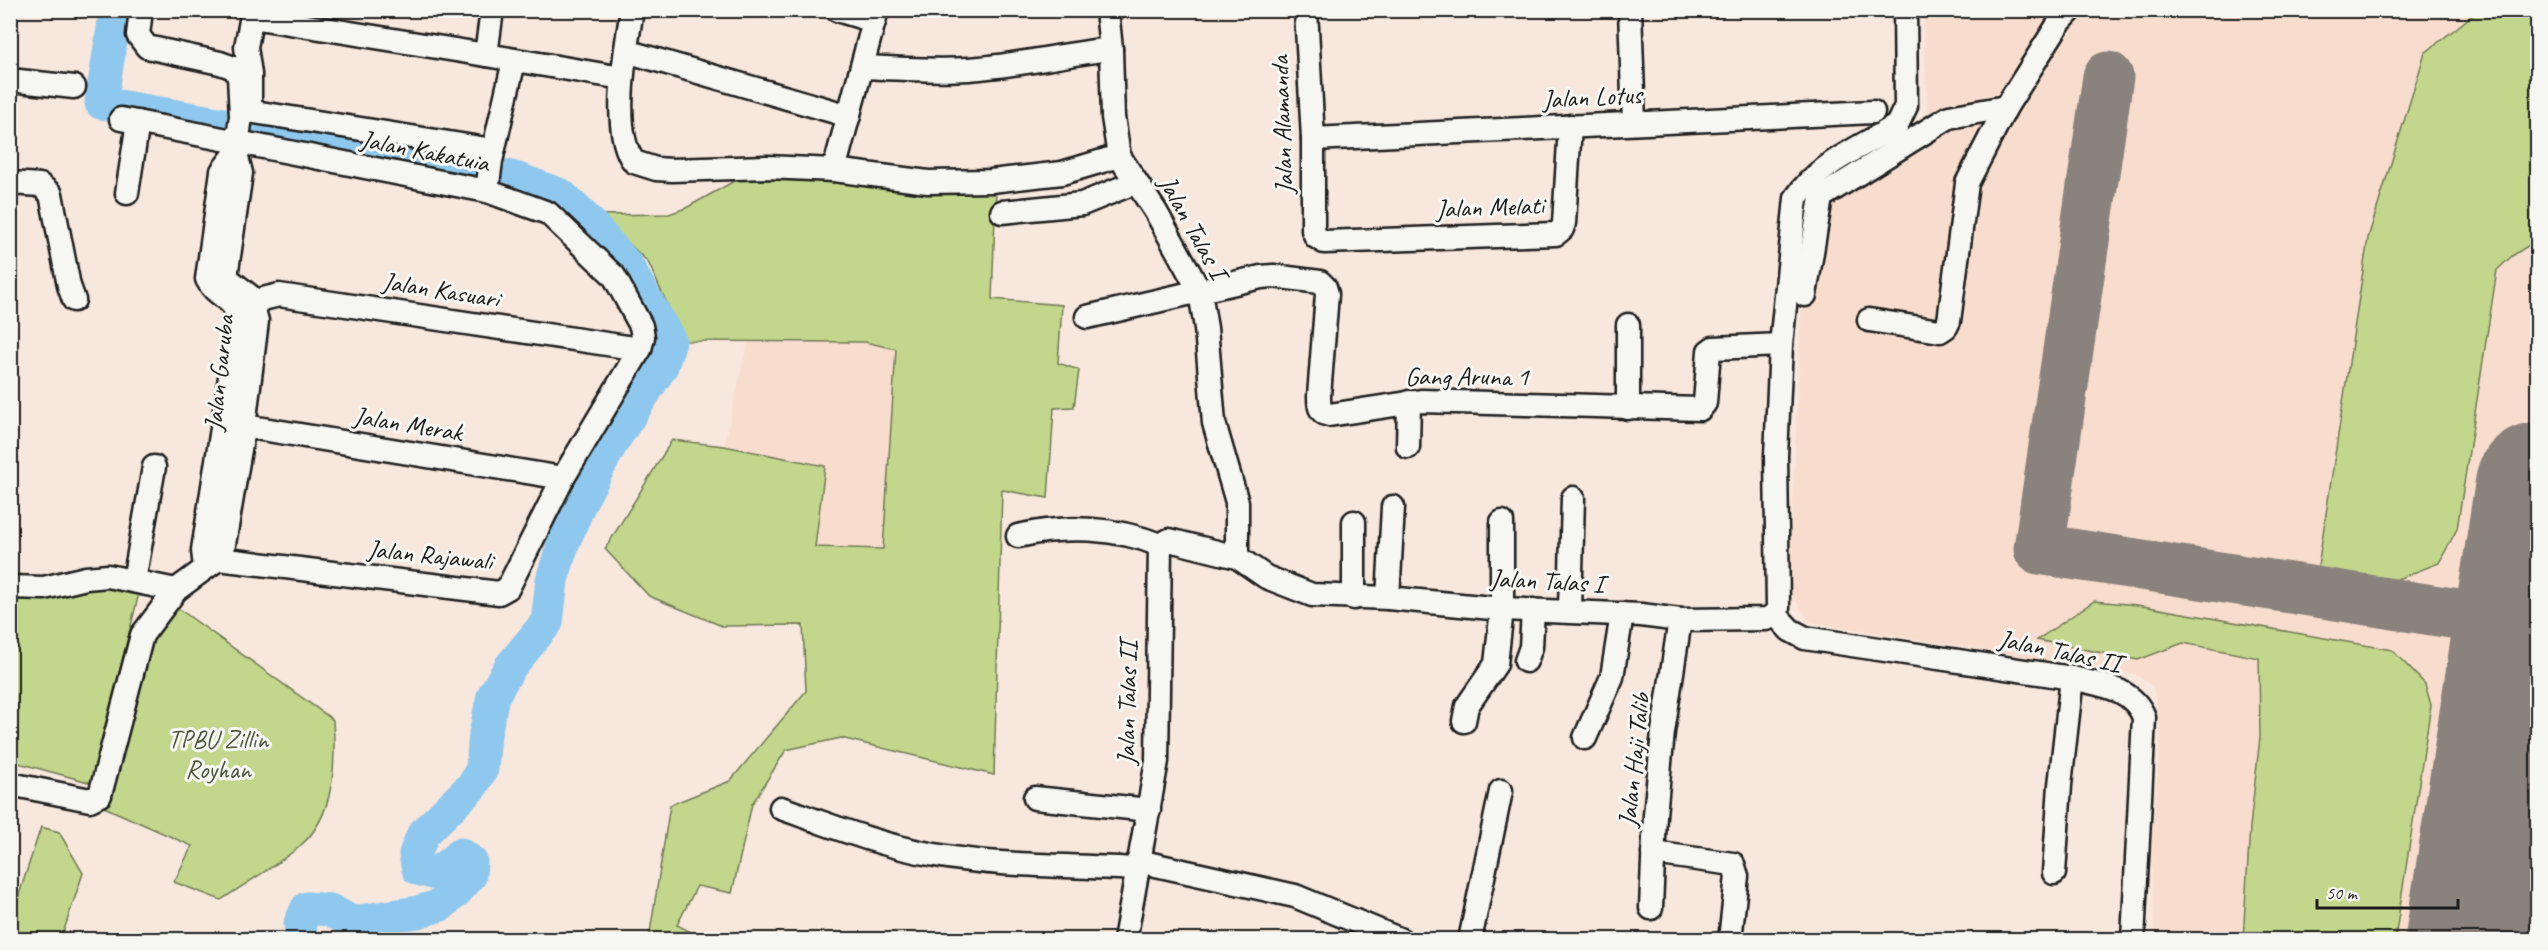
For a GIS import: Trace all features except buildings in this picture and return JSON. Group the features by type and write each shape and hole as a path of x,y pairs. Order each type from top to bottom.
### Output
{"street":[{"path":"141,10 138,35 147,47 234,68 240,77 239,136"},
{"path":"486,54 492,10"},
{"path":"632,10 622,78 624,144 634,162 656,169 766,167 834,170 928,182 992,181 1062,172 1119,156"},
{"path":"834,170 876,16 837,10"},
{"name":"Jalan Talas I","path":"1107,10 1111,49 1113,117 1119,156 1200,292 1206,328 1214,423 1237,502 1237,557 1266,577 1312,595 1388,598 1502,609 1570,610 1680,620 1766,619 1776,615"},
{"name":"Jalan Alamanda","path":"1306,10 1313,139 1313,229 1316,237"},
{"path":"1630,10 1634,123"},
{"path":"1776,615 1778,608 1776,456 1781,345 1796,198 1806,183 1828,165 1897,124 1902,116 1906,106 1905,10"},
{"path":"492,155 254,112 250,106 250,74 246,47 253,14 622,78"},
{"path":"1869,320 1940,331 1946,327 1949,321 1966,183 2006,107 2061,15"},
{"path":"862,66 916,70 969,69 1111,49"},
{"path":"626,51 849,116"},
{"path":"488,188 492,155 514,61"},
{"path":"10,80 74,87"},
{"path":"1805,295 1821,196 1949,117 2006,107"},
{"name":"Jalan Lotus","path":"1313,139 1873,112"},
{"name":"Jalan Kakatuia","path":"127,192 130,121 239,136 488,188 548,213 614,276 641,326 643,337 640,349"},
{"name":"Jalan Melati","path":"1316,237 1324,242 1556,234 1562,230 1564,223 1570,126"},
{"name":"Jalan Garuba","path":"207,568 203,550 239,320 244,304 250,296 226,277 242,173 239,136"},
{"path":"1002,212 1082,204 1136,182"},
{"path":"10,183 40,185 51,194 69,286 74,300"},
{"name":"Gang Aruna 1","path":"1200,292 1273,276 1320,282 1327,294 1319,396 1322,412 1329,416 1409,402 1700,409 1705,403 1709,351 1713,348 1781,345"},
{"path":"1087,317 1200,292"},
{"name":"Jalan Kasuari","path":"244,304 279,294 640,349"},
{"name":"Jalan Garuba","path":"207,568 223,550 244,426 258,321 244,304"},
{"path":"1628,325 1628,408"},
{"name":"Jalan Rajawali","path":"207,568 499,593 508,588 563,478 640,349"},
{"path":"1408,447 1409,402"},
{"name":"Jalan Merak","path":"244,426 563,478"},
{"path":"134,581 154,467"},
{"path":"1570,610 1573,498"},
{"path":"1388,598 1393,507"},
{"path":"1036,517 1100,520 1155,533 1163,543"},
{"path":"1354,522 1354,598"},
{"path":"1464,721 1467,706 1496,664 1502,609 1502,522"},
{"path":"1018,536 1043,530 1086,530 1134,536 1237,557"},
{"name":"Jalan Talas II","path":"1125,939 1157,761 1163,543"},
{"path":"10,783 90,800 100,795 142,635 176,590 207,568"},
{"path":"10,587 44,588 97,576 176,590"},
{"path":"1526,661 1531,648 1533,610"},
{"path":"1585,738 1612,677 1622,614"},
{"name":"Jalan Talas II","path":"1776,615 1790,630 1805,638 2072,678 2113,687 2129,695 2139,706 2144,717 2133,939"},
{"name":"Jalan Haji Talib","path":"1651,908 1663,732 1680,620"},
{"path":"2055,873 2060,785 2072,678"},
{"path":"1470,939 1501,791"},
{"path":"1035,798 1149,810"},
{"path":"781,808 861,837 934,855 971,860 1138,865 1295,896 1369,934 1401,939"},
{"path":"1653,853 1733,864 1737,876 1730,939"}],"shaded area":[{"path":"1923,11 2537,11 2537,939 2155,939 2151,850 2161,733 2153,686 2135,674 1809,622 1789,590 1802,291 1815,196 1928,120"},
{"path":"748,341 865,342 896,348 883,549 815,548 825,466 724,446"}],"green space":[{"path":"2479,10 2537,11 2538,246 2529,245 2497,270 2457,529 2439,563 2395,580 2317,573 2368,238 2425,53"},
{"path":"777,175 996,188 992,299 1062,305 1058,363 1079,370 1074,407 1054,408 1048,498 1002,490 994,775 841,738 786,750 752,804 732,893 697,886 677,925 701,939 649,939 670,805 730,781 806,691 803,625 722,626 649,596 605,549 672,440 724,446 825,466 815,547 883,549 896,349 865,342 684,341 648,262 599,215 669,214 686,208 736,180 763,180"},
{"path":"88,580 139,593 92,783 11,761 10,592"},
{"path":"2094,601 2137,605 2392,650 2425,684 2431,705 2395,939 2243,939 2250,827 2260,737 2259,658 2183,643 2138,660 2037,640"},
{"name":"TPBU Zillin Royhan","path":"175,606 333,720 334,753 331,787 321,819 301,845 221,900 174,882 192,846 104,807 154,627"},
{"path":"41,827 59,832 83,873 61,939 11,939 11,919"}],"waterway":[{"path":"116,10 101,103 446,162 515,178 561,195 589,222 626,264 670,341 662,366 612,443 581,501 563,544 552,580 547,622 510,667 493,696 485,734 482,769 472,786 423,834 415,854 418,869 436,874 461,854 471,862 470,876 441,905 418,912 352,922 330,910 307,908 300,923 301,940"}],"taxiway":[{"path":"2108,77 2039,549 2516,623"}],"runway":[{"path":"2468,940 2538,485"}]}
